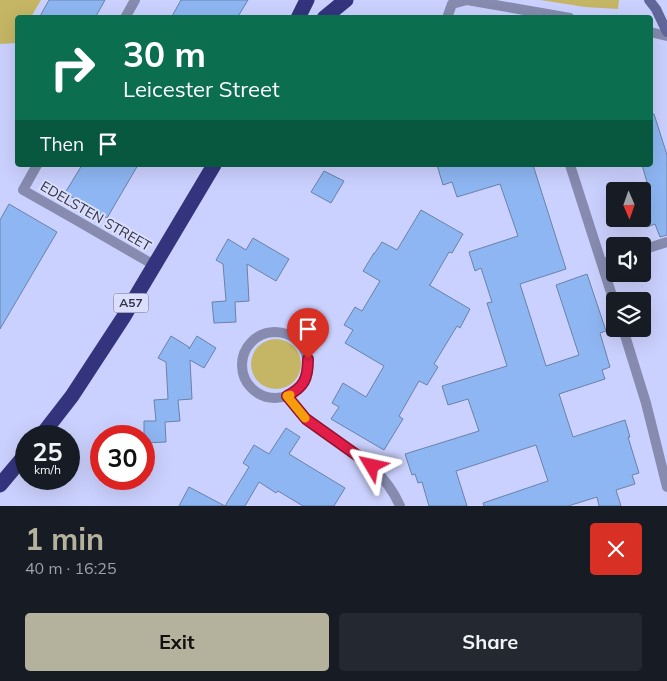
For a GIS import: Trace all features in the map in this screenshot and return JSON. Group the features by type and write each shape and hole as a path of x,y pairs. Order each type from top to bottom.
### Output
{"highway":[{"path":"300,15 307,0"},
{"path":"328,15 346,0"},
{"name":"A57","path":"50,425 72,396 123,318 213,167"},
{"path":"0,485 15,467"}],"street":[{"path":"127,15 135,0"},
{"path":"448,15 452,4 467,0 553,15"},
{"path":"649,0 656,9 667,32"},
{"path":"653,33 667,36"},
{"name":"EDELSTEN STREET","path":"36,167 22,190 154,266"},
{"path":"571,167 611,292"},
{"path":"651,247 667,242"},
{"path":"602,264 606,262"},
{"path":"276,331 297,339 304,348 308,359 308,371 304,382 297,391 287,396 276,399 265,398 256,393 243,376 241,365 248,345 255,338 265,333 276,331"},
{"path":"625,337 646,403 667,487"},
{"path":"287,396 306,419 372,466 388,484 400,506"}],"shaded area":[{"path":"0,0 41,0 32,15 15,15 15,43 0,44"},
{"path":"540,0 619,0 618,9 585,7"},
{"path":"276,339 286,341 294,346 299,354 301,364 299,374 294,382 286,387 276,389 266,387 258,382 253,374 251,364 253,354 258,346 266,341"}],"building":[{"path":"49,0 105,0 97,15 41,15"},
{"path":"181,0 248,0 239,15 173,15"},
{"path":"653,114 667,155 667,235 660,237 655,224 651,226 651,182 647,182 643,167 653,167"},
{"path":"81,167 137,167 107,218 65,193"},
{"path":"438,167 534,167 566,269 520,284 546,366 579,355 556,285 587,274 606,331 600,333 610,367 602,370 605,379 559,394 573,437 625,420 639,473 632,475 635,484 616,490 621,506 599,506 597,497 568,506 484,506 483,503 548,481 536,445 456,471 467,506 429,506 422,482 418,483 415,474 412,475 405,454 479,431 468,399 448,405 442,386 507,366 487,303 492,302 481,268 475,271 469,252 518,236 500,184 457,197 452,182 443,185"},
{"path":"324,171 344,181 331,203 311,192"},
{"path":"9,204 57,232 0,329 0,220"},
{"path":"421,210 463,234 452,253 449,252 429,285 470,309 460,328 457,326 434,364 438,367 427,385 419,381 399,416 403,419 384,450 331,419 339,407 332,403 343,383 366,397 384,366 345,343 353,330 344,325 355,307 362,311 380,281 363,271 374,253 382,242 397,250"},
{"path":"253,238 289,259 276,281 247,264 249,301 235,302 236,322 214,323 212,302 226,301 223,264 216,260 228,239 246,250"},
{"path":"171,336 189,347 189,349 197,336 216,348 204,368 190,360 192,399 178,400 180,421 165,422 166,442 155,442 155,425 144,425 144,421 156,421 154,400 168,399 166,362 158,358"},
{"path":"286,428 300,437 289,454 345,488 334,506 303,506 278,491 276,493 259,482 245,506 225,506 249,467 243,463 254,445 269,454"},
{"path":"189,487 225,506 179,506"}],"slow traffic":[{"path":"290,395 287,396 305,418"}],"route":[{"path":"308,359 308,371 304,382 297,391 287,396 306,419 372,466"}]}
